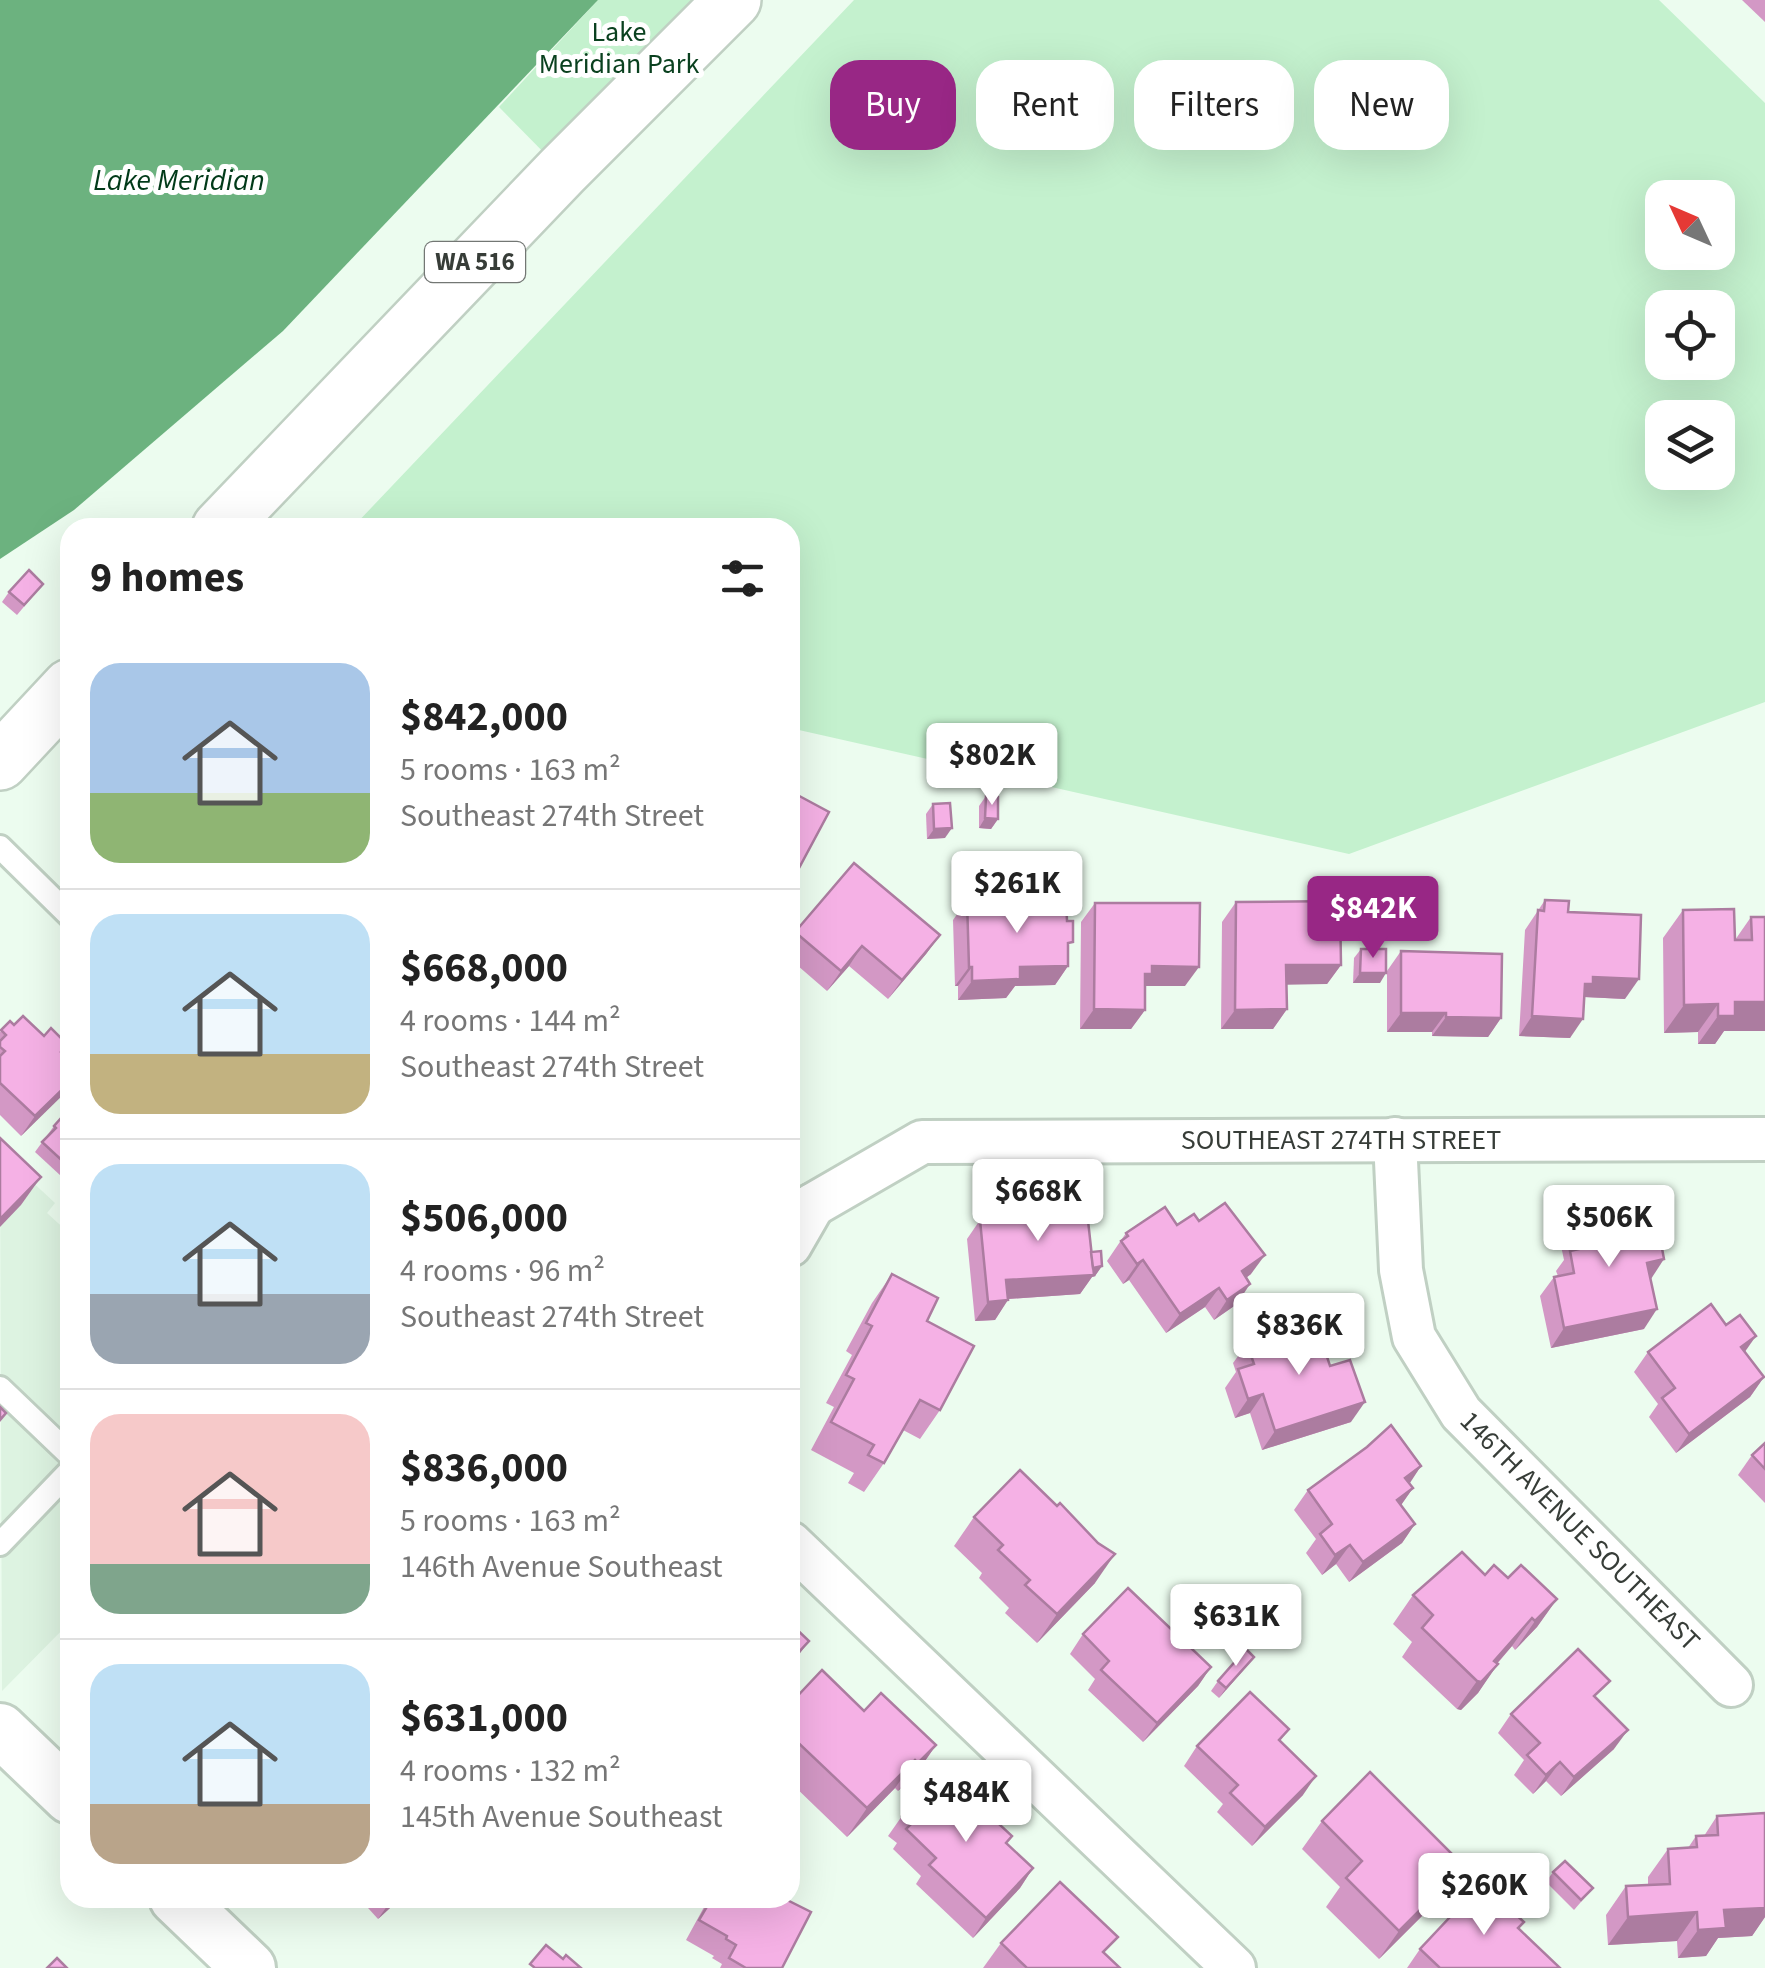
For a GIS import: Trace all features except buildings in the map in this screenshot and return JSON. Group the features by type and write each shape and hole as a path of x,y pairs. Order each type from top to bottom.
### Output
{"main road":[{"name":"WA 516","path":"230,518 562,171 733,0"},
{"path":"0,762 60,698"}],"street":[{"name":"146TH AVENUE SOUTHEAST","path":"1395,1139 1401,1270 1414,1337 1451,1398 1460,1412 1731,1685"},
{"name":"SOUTHEAST 274TH STREET","path":"802,1194 922,1142 1765,1139"},
{"path":"800,1552 1234,1968"},
{"path":"0,1730 60,1787"},
{"path":"186,1908 248,1968"}],"lane":[{"path":"0,847 60,906"},
{"path":"0,1388 60,1445"},
{"path":"0,1544 60,1481"}],"shaded area":[{"path":"0,1152 55,1203 47,1213 60,1225 60,1632 2,1691"}],"green space":[{"name":"Lake Meridian Park","path":"598,0 733,0 562,171 499,107"},
{"path":"854,0 1659,0 1765,103 1765,702 1349,854 800,730 800,518 362,518"}],"water":[{"name":"Lake Meridian","path":"0,0 598,0 283,331 74,510 0,559"}]}
